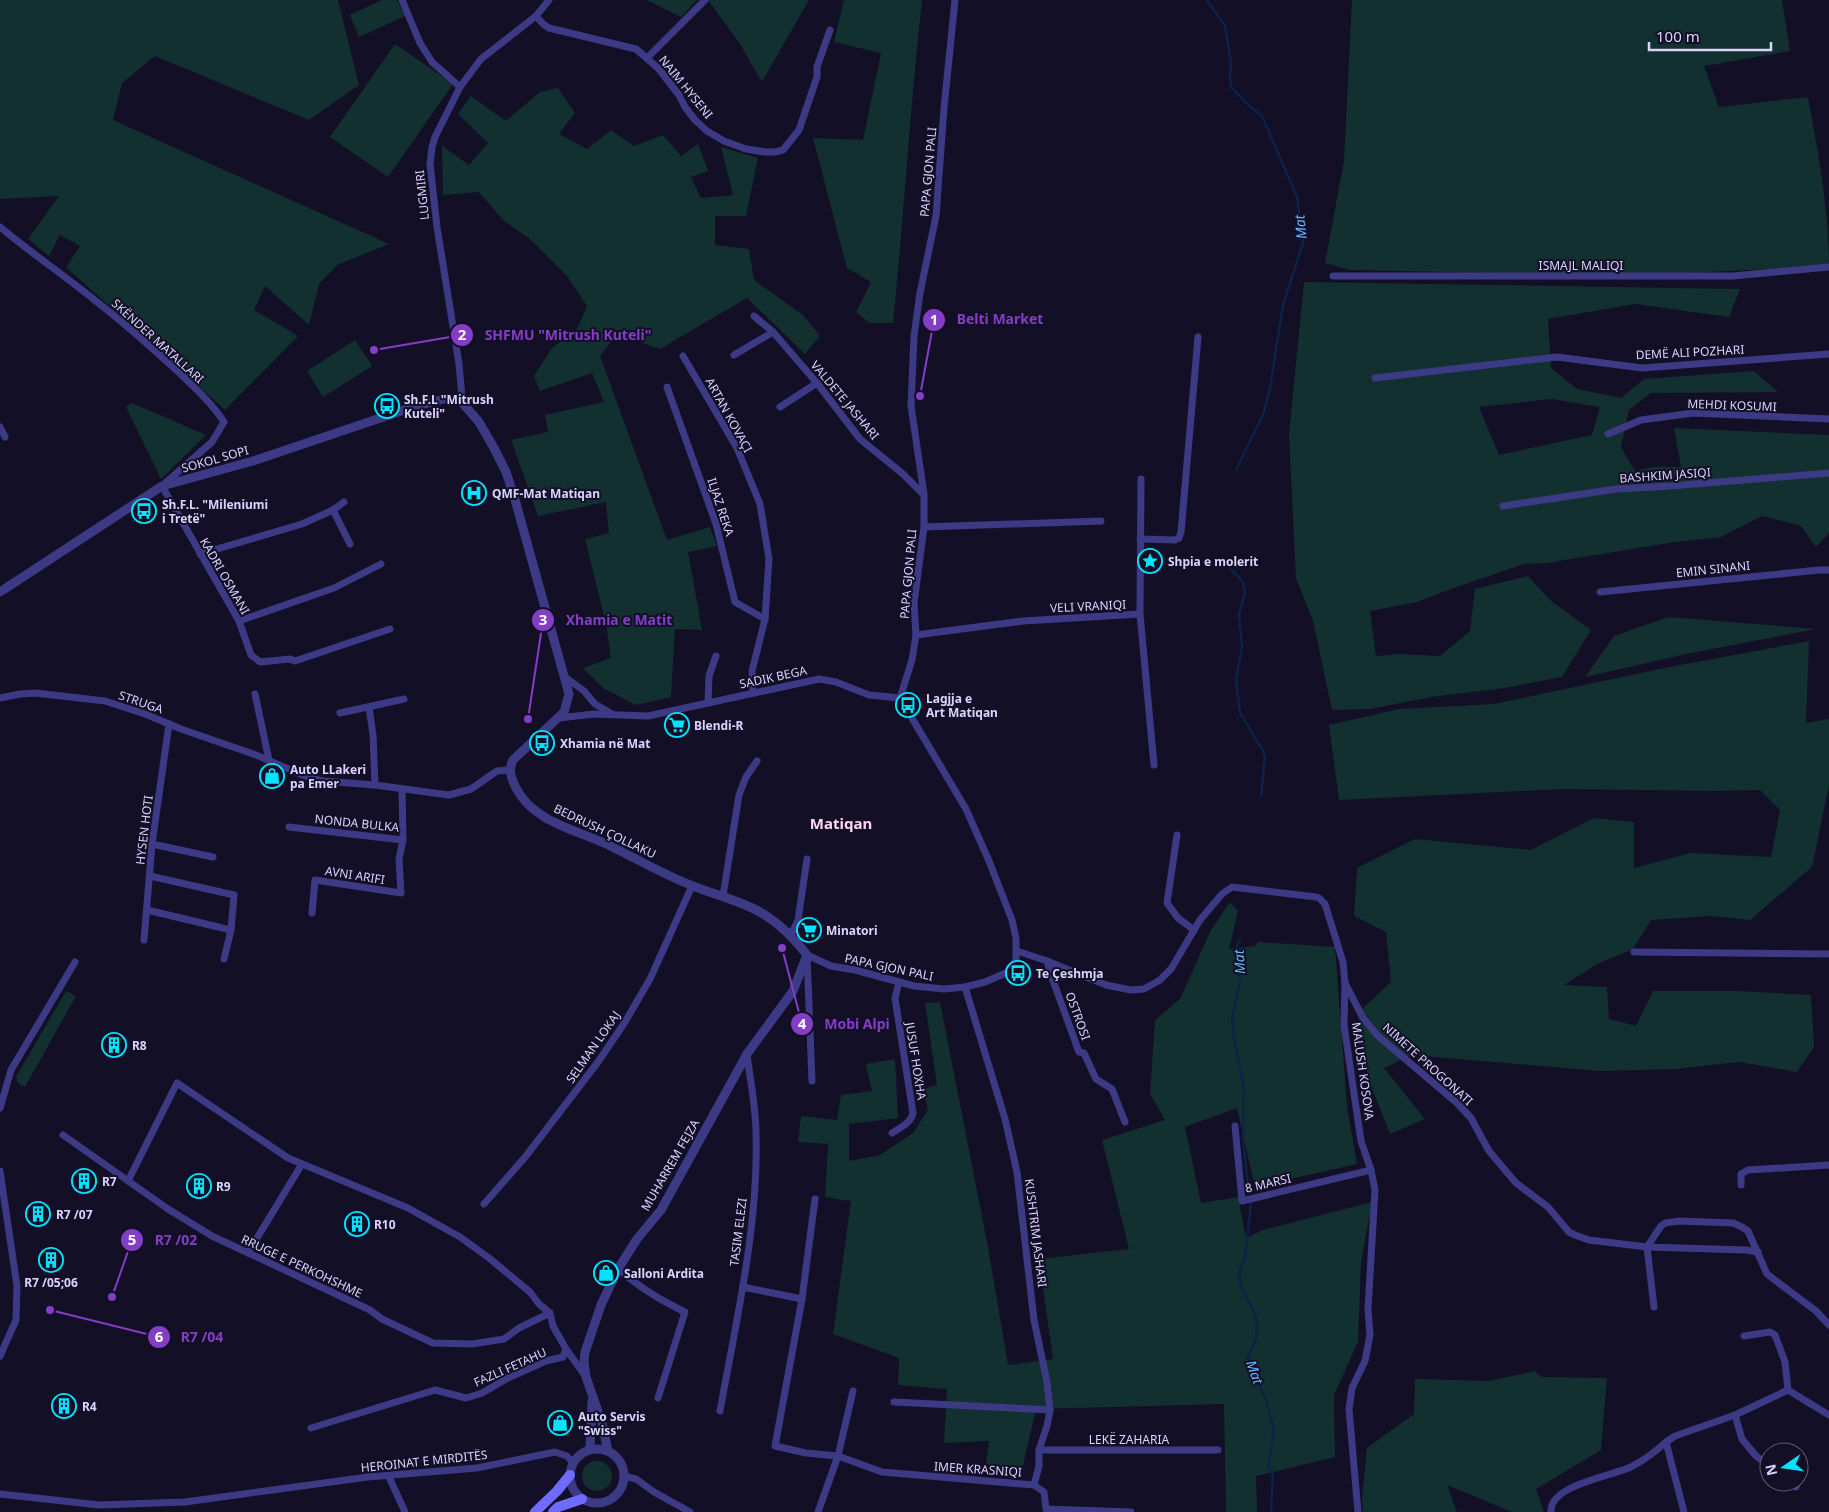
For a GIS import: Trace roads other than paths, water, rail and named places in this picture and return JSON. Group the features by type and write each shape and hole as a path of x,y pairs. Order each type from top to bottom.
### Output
{"main road":[{"path":"535,1512 557,1491 570,1475"},
{"path":"553,1512 558,1506 588,1504"}],"street":[{"path":"402,0 420,43 432,62 460,87"},
{"name":"LUGMIRI","path":"458,399 462,397 459,364 437,227 430,155 435,137 460,87 481,59 536,16 550,0"},
{"path":"647,58 706,0"},
{"name":"PAPA GJON PALI","path":"900,698 912,660 916,635 914,603 924,527 924,494 911,406 914,336 920,293 936,216 955,0"},
{"name":"NAIM HYSENI","path":"536,16 549,28 636,49 668,81 695,120 707,131 724,141 746,148 775,152 783,150 799,130 830,30"},
{"name":"SKËNDER MATALLARI","path":"0,227 96,301 158,353 195,387 219,413 224,422 212,442 162,486"},
{"name":"ISMAJL MALIQI","path":"1333,276 1733,276 1829,267"},
{"name":"VALDETE JASHARI","path":"754,316 773,332 817,383 860,439 924,494"},
{"path":"734,354 773,332"},
{"path":"1140,539 1175,540 1179,538 1181,532 1198,337"},
{"name":"DEMË ALI POZHARI","path":"1375,378 1557,357 1642,368 1829,354"},
{"name":"ARTAN KOVAÇI","path":"683,356 737,448 760,504 769,560 765,619 752,670 753,692"},
{"path":"780,406 817,383"},
{"name":"ILJAZ REKA","path":"668,387 716,524 735,602 765,619"},
{"name":"SOKOL SOPI","path":"0,592 162,486 253,461 413,407 448,398 458,399"},
{"path":"458,399 483,428 506,472 518,508 569,694 564,712 513,760 510,770"},
{"name":"MEHDI KOSUMI","path":"1608,434 1641,420 1693,413 1829,419"},
{"path":"0,427 5,437"},
{"name":"BASHKIM JASIQI","path":"1503,506 1616,489 1829,473"},
{"path":"1140,614 1141,479"},
{"name":"KADRI OSMANI","path":"162,486 239,621 251,655 260,662 290,659 294,661 390,628"},
{"path":"200,554 302,524 333,510 344,502"},
{"path":"333,510 350,544"},
{"path":"924,527 1101,521"},
{"path":"239,621 334,588 381,564"},
{"name":"EMIN SINANI","path":"1600,592 1829,570"},
{"name":"VELI VRANIQI","path":"916,635 1023,621 1140,614 1154,765"},
{"path":"708,703 709,676 716,656"},
{"name":"SADIK BEGA","path":"565,677 584,691 595,704 613,714"},
{"name":"SADIK BEGA","path":"559,718 613,714 648,716 820,679 836,682 869,695 900,698"},
{"name":"STRUGA","path":"0,698 35,693 105,701 145,714 269,760 305,776 323,781 375,785 443,795 457,794 471,789 497,771 510,770"},
{"path":"255,694 269,760"},
{"path":"900,698 966,809 978,835 1012,920 1017,952"},
{"path":"340,713 404,699"},
{"path":"369,707 373,735 375,785"},
{"name":"HYSEN HOTI","path":"144,940 152,844 169,724"},
{"path":"723,896 738,795 757,761"},
{"name":"BEDRUSH ÇOLLAKU","path":"510,770 514,784 523,800 545,817 604,843 692,886 723,896 760,912 791,935 807,955"},
{"name":"NONDA BULKA","path":"288,827 403,840 402,789"},
{"path":"1177,834 1167,903 1178,918 1194,930"},
{"name":"AVNI ARIFI","path":"312,913 315,880 401,893 400,859 403,840"},
{"path":"152,844 213,857"},
{"path":"791,935 798,920 807,859"},
{"path":"150,876 234,895 231,930 224,959"},
{"name":"SELMAN LOKAJ","path":"484,1204 532,1149 598,1062 625,1022 650,979 692,886"},
{"name":"MALUSH KOSOVA","path":"1017,952 1047,961 1106,985 1131,990 1144,989 1160,980 1171,969 1200,920 1222,894 1232,887 1316,897 1322,900 1342,962 1345,983 1344,1025 1361,1141 1371,1170 1375,1199 1368,1309 1370,1335 1365,1361 1352,1388 1349,1409 1358,1512"},
{"path":"147,910 231,930"},
{"name":"PAPA GJON PALI","path":"807,955 831,966 914,986 944,989 965,987 985,982 1008,972 1016,960 1017,952"},
{"path":"1634,952 1829,954"},
{"path":"807,955 812,1081"},
{"name":"MUHARREM FEJZA","path":"608,1451 602,1423 586,1377 585,1352 600,1305 618,1269 637,1239 661,1210 747,1054 792,991 807,955"},
{"name":"OSTROSI","path":"1047,961 1079,1052 1084,1053 1096,1079 1112,1089 1125,1122"},
{"path":"0,1108 11,1070 76,962"},
{"name":"JUSUF HOXHA","path":"892,1133 908,1122 912,1118 913,1113 895,998 898,982"},
{"name":"NIMETE PROGONATI","path":"1345,983 1364,1018 1377,1035 1457,1103 1471,1118 1489,1151 1516,1183 1548,1207 1569,1232 1589,1240 1647,1247 1758,1252"},
{"name":"KUSHTRIM JASHARI","path":"965,987 1005,1119 1017,1172 1034,1313 1047,1382 1050,1410 1039,1450 1034,1485"},
{"name":"TASIM ELEZI","path":"720,1411 742,1287 754,1200 756,1134 747,1054"},
{"path":"128,1181 177,1083 273,1148 302,1164 408,1208 460,1236 501,1267 530,1292 550,1313 553,1326 566,1349 586,1377"},
{"name":"8 MARSI","path":"1235,1126 1242,1201 1371,1170"},
{"name":"RRUGE E PERKOHSHME","path":"63,1135 168,1209 212,1236 370,1310 382,1318 433,1343 472,1344 504,1339 519,1328 550,1313"},
{"path":"248,1254 302,1164"},
{"path":"1741,1185 1741,1174 1748,1170 1829,1165"},
{"path":"0,1171 17,1286 16,1320 0,1356"},
{"path":"742,1287 802,1299 815,1200"},
{"path":"1654,1307 1647,1247 1661,1226 1665,1223 1680,1221 1733,1223 1748,1231 1767,1274 1816,1311 1829,1325"},
{"path":"618,1269 639,1287 685,1312 658,1398"},
{"name":"IMER KRASNIQI","path":"802,1299 776,1446 806,1453 838,1456 882,1472 1034,1485 1044,1492 1046,1509 1130,1512"},
{"path":"1744,1336 1770,1332 1775,1334 1785,1362 1788,1390"},
{"name":"FAZLI FETAHU","path":"311,1428 435,1390 466,1398 482,1393 508,1378 546,1361 563,1357 566,1349"},
{"path":"1788,1390 1829,1415"},
{"path":"1551,1512 1554,1501 1567,1489 1630,1467 1648,1458 1666,1442 1683,1432 1735,1415 1788,1390"},
{"path":"818,1512 838,1456 853,1392"},
{"name":"MUHARREM FEJZA","path":"590,1450 592,1396"},
{"path":"894,1402 1050,1410"},
{"path":"1735,1415 1742,1439 1759,1458"},
{"path":"1666,1442 1684,1512"},
{"path":"590,1450 608,1451 621,1462 624,1476 622,1488 614,1498 603,1503 588,1504 573,1489 570,1475 573,1463 579,1455 590,1450"},
{"name":"LEKË ZAHARIA","path":"1039,1450 1218,1450"},
{"name":"HEROINAT E MIRDITËS","path":"0,1494 99,1504 185,1502 368,1477 389,1477 477,1468 555,1452 567,1456 573,1463"},
{"path":"624,1476 636,1479 654,1492 690,1512"},
{"path":"389,1477 405,1512"}],"waterway":[{"name":"Mat","path":"1207,0 1225,26 1231,63 1231,87 1262,116 1297,197 1303,243 1283,305 1270,388 1263,415 1236,470"},
{"name":"Mat","path":"1229,567 1243,582 1245,592 1239,614 1242,647 1236,680 1240,713 1265,757 1261,796"},
{"name":"Mat","path":"1240,939 1236,948 1236,958 1241,969 1240,981 1232,1019 1244,1088 1243,1140 1249,1193"},
{"name":"Mat","path":"1251,1204 1245,1257 1239,1273 1240,1285 1255,1314 1257,1327 1256,1339 1248,1356 1250,1366 1266,1400 1273,1426 1268,1468 1273,1471 1271,1512"}],"place":[{"name":"SHFMU \"Mitrush Kuteli\"","path":"374,350"},
{"name":"Belti Market","path":"920,396"},
{"name":"Sh.F.L \"Mitrush Kuteli\"","path":"387,406"},
{"name":"QMF-Mat Matiqan","path":"474,493"},
{"name":"Sh.F.L. \"Mileniumi i Tretë\"","path":"144,511"},
{"name":"Shpia e molerit","path":"1150,561"},
{"name":"Lagjja e Art Matiqan","path":"908,705"},
{"name":"Xhamia e Matit","path":"528,719"},
{"name":"Blendi-R","path":"677,725"},
{"name":"Xhamia në Mat","path":"542,743"},
{"name":"Auto LLakeri pa Emer","path":"272,776"},
{"name":"Minatori","path":"809,930"},
{"name":"Mobi Alpi","path":"782,948"},
{"name":"Te Çeshmja","path":"1018,973"},
{"name":"R8","path":"114,1045"},
{"name":"R7","path":"84,1181"},
{"name":"R9","path":"199,1186"},
{"name":"R7 /07","path":"38,1214"},
{"name":"R10","path":"357,1224"},
{"name":"R7 /05;06","path":"51,1260"},
{"name":"Salloni Ardita","path":"606,1273"},
{"name":"R7 /02","path":"112,1297"},
{"name":"R7 /04","path":"50,1310"},
{"name":"R4","path":"64,1406"},
{"name":"Auto Servis \"Swiss\"","path":"560,1423"}],"district":[{"name":"Matiqan","path":"841,823"}]}
